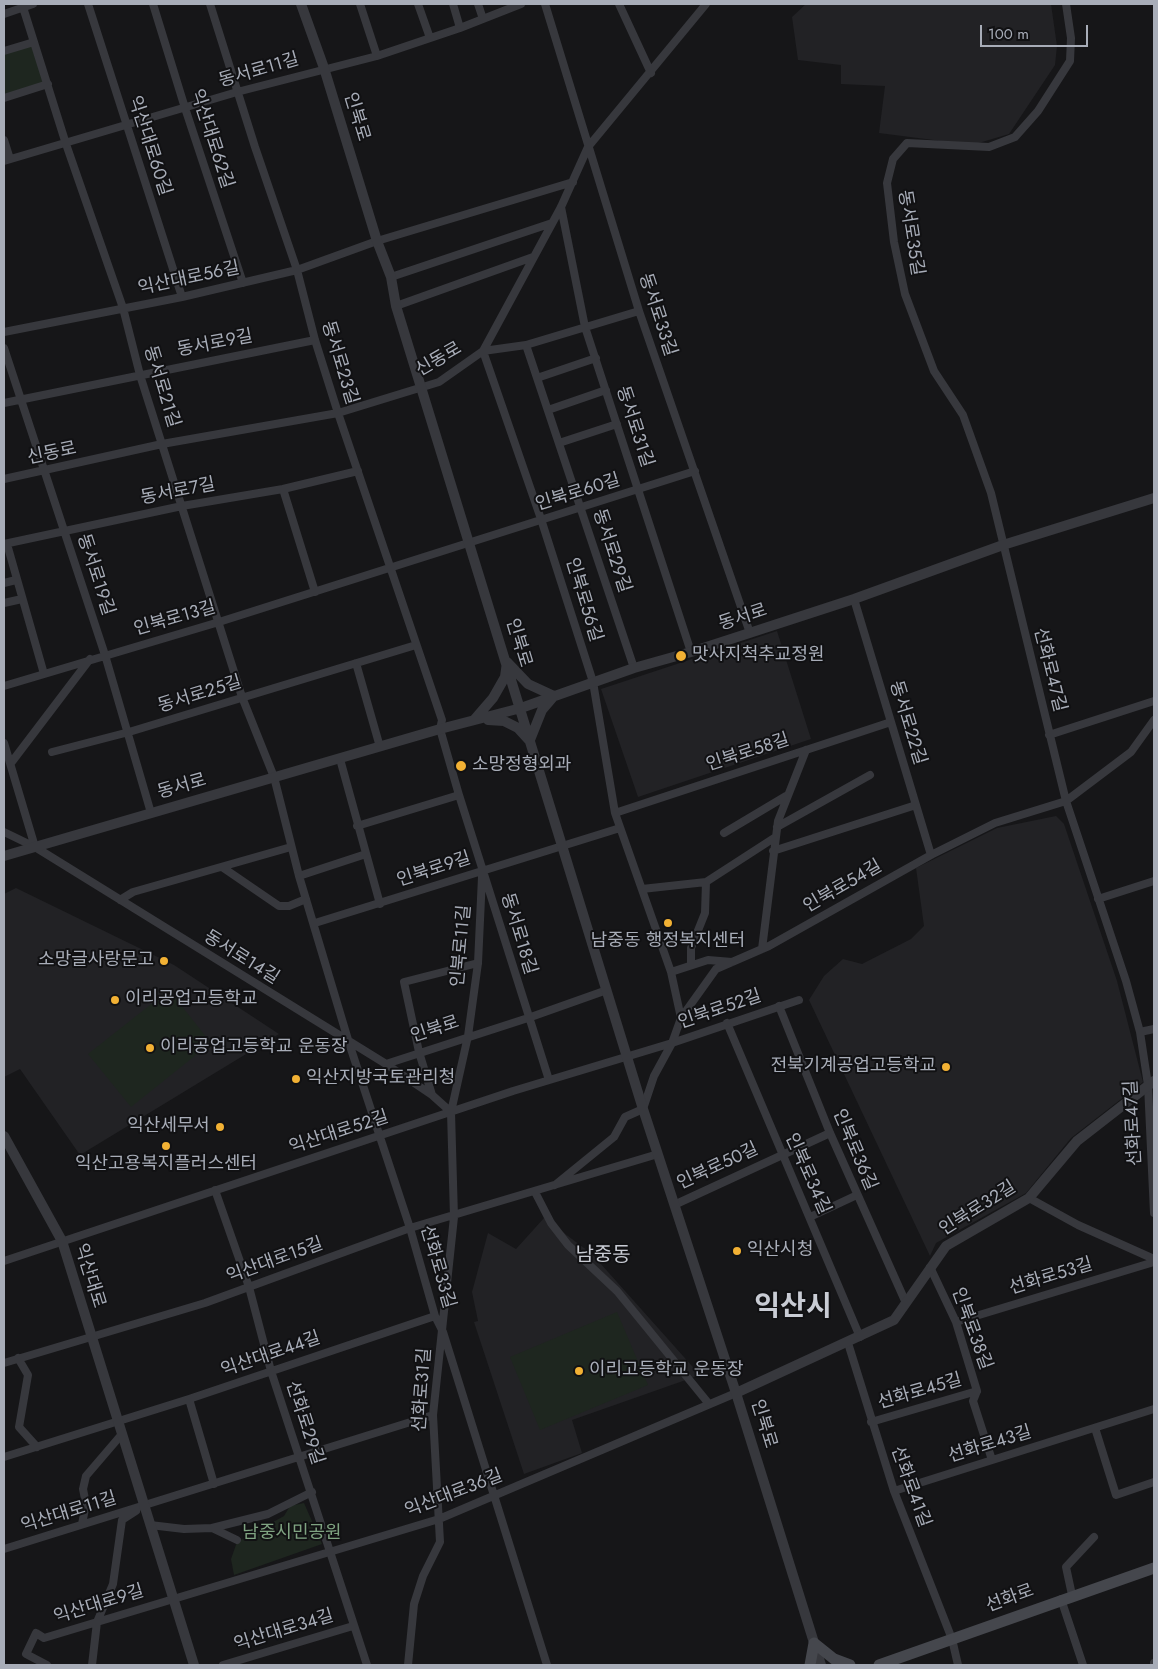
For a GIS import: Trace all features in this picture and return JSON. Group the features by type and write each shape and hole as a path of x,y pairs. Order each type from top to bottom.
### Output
{"main road":[{"name":"선화로","path":"879,1665 1066,1597 1154,1568"},
{"path":"810,1665 814,1643 834,1659 850,1665"}],"street":[{"path":"4,14 23,5 33,4"},
{"name":"익산대로60길","path":"88,4 182,297"},
{"name":"익산대로62길","path":"153,4 243,283"},
{"name":"동서로23길","path":"210,4 237,92 297,270 315,340 338,413 442,720 440,729"},
{"name":"인북로","path":"301,4 324,68 377,241 391,278 396,306 643,1109 736,1393 821,1665"},
{"path":"360,4 377,56"},
{"path":"418,4 430,38"},
{"path":"452,4 460,28"},
{"path":"478,4 483,19"},
{"name":"동서로11길","path":"7,160 237,92 324,68 377,56 460,28 521,4"},
{"name":"동서로33길","path":"545,4 639,311 750,633"},
{"path":"619,4 651,73"},
{"name":"신동로","path":"4,479 162,444 338,413 423,389 439,382 483,351 561,207 588,147 706,4"},
{"name":"동서로35길","path":"1003,545 991,493 963,415 934,371 905,294 894,242 888,183 893,159 907,143 989,147 1015,137 1038,111 1070,61 1071,38 1066,4"},
{"name":"동서로21길","path":"23,5 66,144 123,308 140,375 242,697 274,777"},
{"path":"4,51 34,42"},
{"path":"4,98 48,84"},
{"path":"4,140 7,160"},
{"path":"377,241 573,182"},
{"name":"동서로31길","path":"561,207 586,327 691,652"},
{"path":"391,278 552,223"},
{"name":"익산대로56길","path":"4,332 182,297 297,270 377,241"},
{"path":"396,306 533,257"},
{"path":"483,351 526,345 639,311"},
{"name":"동서로9길","path":"4,403 315,340"},
{"name":"동서로29길","path":"526,345 634,668"},
{"name":"동서로19길","path":"4,348 105,655 129,732 151,813"},
{"name":"인북로56길","path":"483,351 542,519 593,682 615,813 671,972 682,1018"},
{"path":"537,378 596,358"},
{"path":"548,410 606,390"},
{"path":"559,443 617,424"},
{"name":"동서로7길","path":"6,544 182,506 283,489 358,471"},
{"name":"인북로60길","path":"470,543 695,471"},
{"path":"283,489 315,592"},
{"name":"동서로","path":"4,856 380,746 521,708 634,668 691,652 854,599 1003,545 1154,498"},
{"name":"인북로13길","path":"4,686 219,622 470,543"},
{"path":"6,544 44,674"},
{"name":"선화로47길","path":"1003,545 1066,801 1126,981 1140,1032 1151,1083 1154,1213"},
{"path":"4,583 16,580"},
{"path":"4,603 22,599"},
{"name":"동서로22길","path":"854,599 930,855"},
{"name":"동서로25길","path":"52,752 129,732 416,645"},
{"path":"11,763 90,659"},
{"path":"474,720 504,721 518,728 530,740 540,715 554,696 528,684 507,662"},
{"path":"474,720 493,698 505,677 507,662"},
{"path":"356,663 380,746"},
{"path":"1049,735 1154,701"},
{"path":"1066,801 1131,752 1154,720"},
{"name":"인북로58길","path":"615,813 891,722"},
{"name":"동서로18길","path":"440,729 528,1018 549,1080"},
{"path":"4,743 34,847"},
{"path":"762,949 769,908 774,838 786,796 806,750"},
{"path":"340,759 380,904"},
{"path":"777,827 870,775"},
{"name":"선화로33길","path":"274,777 298,876 315,923 349,1043 410,1228 434,1316 443,1332 547,1665"},
{"path":"357,826 459,795"},
{"path":"724,833 786,796"},
{"name":"인북로54길","path":"672,1043 682,1018 716,969 762,949 930,855 995,823 1066,801"},
{"path":"773,851 916,804"},
{"path":"562,844 620,828"},
{"path":"4,832 34,847"},
{"path":"642,890 706,882 739,863 774,838"},
{"name":"인북로9길","path":"315,923 380,904 562,844"},
{"name":"동서로14길","path":"34,847 349,1043 386,1064 432,1095 451,1112"},
{"path":"120,900 134,892 291,847"},
{"path":"298,876 366,854"},
{"path":"222,867 279,906 289,906 306,899"},
{"name":"인북로11길","path":"451,1112 468,1036 478,963 483,871"},
{"path":"1098,899 1154,880"},
{"path":"692,964 691,948 705,913 706,882"},
{"path":"671,972 708,960 733,962"},
{"path":"432,1095 419,1052 404,982 478,963"},
{"name":"인북로","path":"386,1064 607,990"},
{"name":"인북로52길","path":"627,1056 672,1043 799,1000"},
{"name":"인북로36길","path":"779,1006 830,1132 906,1303"},
{"name":"인북로34길","path":"727,1023 860,1337"},
{"path":"1140,1032 1154,1029"},
{"name":"인북로52길","path":"643,1109 654,1076 672,1043"},
{"name":"익산대로52길","path":"4,1261 380,1135 627,1056"},
{"name":"인북로32길","path":"736,1393 848,1343 894,1320 946,1246 1029,1198 1077,1141 1151,1083"},
{"path":"555,1185 614,1136 625,1117 643,1109"},
{"name":"선화로31길","path":"408,1665 414,1604 423,1576 440,1542 433,1415 454,1217 451,1112"},
{"name":"인북로50길","path":"674,1205 830,1132"},
{"name":"익산대로","path":"4,1136 62,1241 194,1665"},
{"name":"익산대로15길","path":"4,1363 206,1303 410,1228 454,1217 658,1154"},
{"name":"선화로29길","path":"215,1190 249,1287 271,1371 367,1665"},
{"path":"535,1192 551,1223 568,1245 617,1291 709,1404"},
{"path":"810,1217 857,1195"},
{"name":"선화로53길","path":"1029,1198 1078,1225 1154,1261"},
{"name":"선화로53길","path":"956,1322 1154,1261"},
{"name":"인북로38길","path":"930,1267 956,1322 977,1391 973,1401 992,1460"},
{"name":"익산대로44길","path":"4,1457 117,1420 189,1399 434,1316"},
{"name":"선화로41길","path":"848,1343 894,1491 952,1639 958,1665"},
{"path":"18,1358 28,1375 19,1427 37,1447"},
{"name":"선화로45길","path":"871,1422 977,1391"},
{"name":"익산대로36길","path":"173,1598 265,1572 329,1550 439,1518 736,1393"},
{"path":"189,1399 214,1484"},
{"name":"선화로43길","path":"894,1491 1154,1409"},
{"path":"92,1665 97,1622 113,1584 122,1520 144,1506 433,1415"},
{"path":"1095,1428 1116,1495 1154,1482"},
{"path":"82,1524 86,1504 84,1489 86,1476 122,1434"},
{"path":"150,1525 184,1529 212,1528 268,1514 312,1492"},
{"name":"익산대로11길","path":"4,1549 144,1506"},
{"path":"212,1528 236,1540"},
{"path":"1083,1665 1066,1597 1066,1567 1094,1536"},
{"name":"익산대로9길","path":"47,1665 26,1654 36,1633 44,1638 173,1598"},
{"name":"익산대로34길","path":"223,1665 353,1626"}],"shaded area":[{"path":"806,4 1051,4 1057,46 1055,65 1009,134 972,145 879,133 885,86 841,84 841,65 798,60 792,17"},
{"path":"777,631 811,739 638,797 601,689"},
{"path":"1056,816 1064,824 1117,981 1143,1082 1071,1138 1026,1193 936,1243 930,1256 809,1000 824,976 843,959 862,964 911,939 924,926 916,868 997,828"},
{"name":"이리공업고등학교","path":"16,888 174,965 279,1034 80,1155 20,1069 4,1077 4,894"},
{"path":"544,1218 592,1254 700,1375 572,1420 582,1453 524,1474 474,1322 478,1321 472,1292 488,1233 516,1249"}],"green space":[{"path":"33,44 45,82 4,95 4,54"},
{"name":"이리공업고등학교 운동장","path":"169,990 211,1043 131,1107 88,1054"},
{"name":"이리고등학교 운동장","path":"617,1312 648,1385 540,1430 510,1357"},
{"name":"남중시민공원","path":"304,1503 322,1544 234,1575 231,1559 237,1542 284,1516 290,1506"}],"place":[{"name":"맛사지척추교정원","path":"681,656"},
{"name":"소망정형외과","path":"461,766"},
{"name":"남중동 행정복지센터","path":"668,923"},
{"name":"소망글사랑문고","path":"164,961"},
{"name":"이리공업고등학교","path":"115,1000"},
{"name":"이리공업고등학교 운동장","path":"150,1048"},
{"name":"전북기계공업고등학교","path":"946,1067"},
{"name":"익산지방국토관리청","path":"296,1079"},
{"name":"익산세무서","path":"220,1127"},
{"name":"익산고용복지플러스센터","path":"166,1146"},
{"name":"익산시청","path":"737,1251"},
{"name":"이리고등학교 운동장","path":"579,1371"}],"district":[{"name":"남중동","path":"603,1256"},
{"name":"익산시","path":"793,1308"}]}
